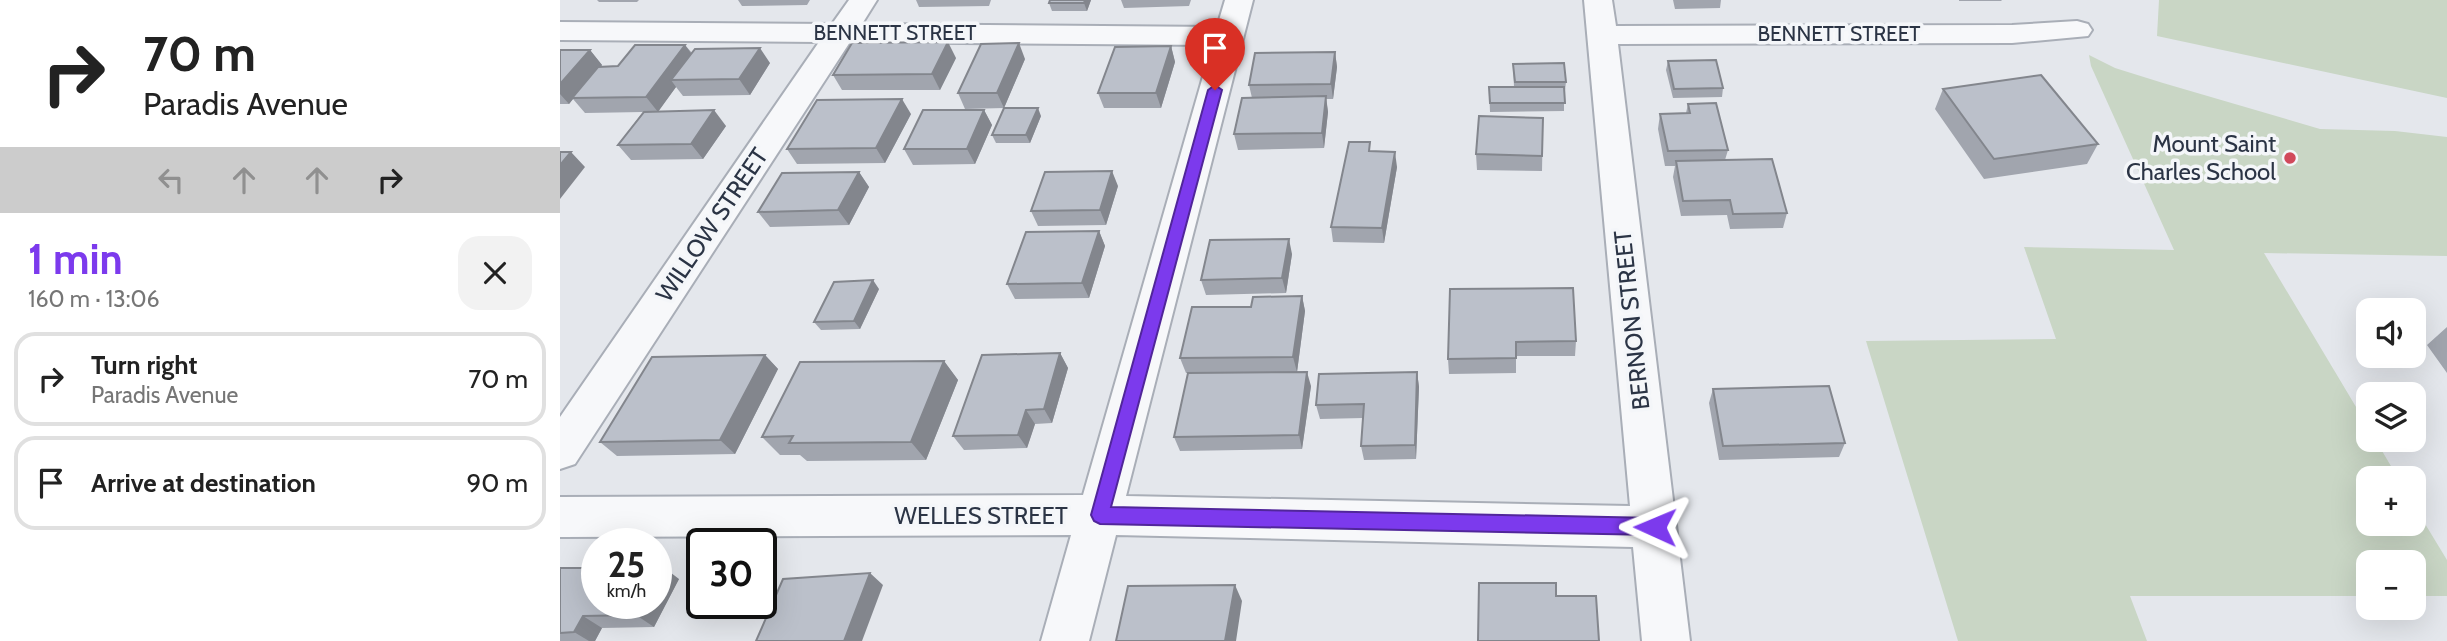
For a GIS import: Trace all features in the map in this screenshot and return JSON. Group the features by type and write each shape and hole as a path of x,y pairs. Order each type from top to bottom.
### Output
{"street":[{"name":"WILLOW STREET","path":"560,451 863,0"},
{"path":"1065,641 1240,0"},
{"name":"BENNETT STREET","path":"1599,18 1998,34 2077,30"},
{"name":"BERNON STREET","path":"1599,18 1666,641"},
{"name":"BENNETT STREET","path":"560,31 1229,36"},
{"name":"WELLES STREET","path":"560,517 1100,515 1655,527"}],"green space":[{"path":"2159,0 2447,0 2447,98 2157,36"},
{"path":"2089,55 2115,68 2320,129 2395,131 2447,137 2447,256 2264,253 2356,407 2356,452 2383,452 2391,466 2356,466 2356,536 2426,536 2426,525 2447,560 2447,596 2426,596 2426,550 2356,550 2356,596 2130,596 2147,641 1958,641 1866,341 2056,339 2024,247 2174,250 2091,66"}],"building":[{"path":"1050,0 1085,0 1084,3 1049,3"},
{"path":"948,42 932,74 833,75 852,43"},
{"path":"1019,43 997,93 958,93 981,44"},
{"path":"635,45 685,45 646,97 572,98 598,67 618,66"},
{"path":"1171,46 1156,93 1098,93 1115,47"},
{"path":"760,48 739,79 671,80 695,49"},
{"path":"560,50 590,50 560,84"},
{"path":"1335,52 1331,84 1249,85 1255,53"},
{"path":"1716,60 1723,88 1674,89 1668,61"},
{"path":"1564,63 1566,82 1515,82 1513,64"},
{"path":"2041,75 2098,144 1994,159 1943,89"},
{"path":"1489,87 1564,87 1565,103 1490,103"},
{"path":"1326,96 1322,133 1234,134 1242,98"},
{"path":"902,99 876,148 787,149 817,100"},
{"path":"1716,103 1728,150 1668,151 1660,114 1690,113 1688,104"},
{"path":"1004,108 1038,108 1026,135 992,135"},
{"path":"714,110 691,144 618,145 644,112"},
{"path":"923,110 984,110 967,149 904,149"},
{"path":"1479,116 1543,118 1542,156 1476,154"},
{"path":"1349,142 1370,142 1369,151 1395,152 1382,228 1331,227"},
{"path":"560,152 571,152 560,165"},
{"path":"1772,159 1787,213 1733,214 1730,200 1683,201 1676,161"},
{"path":"1112,171 1100,210 1031,211 1045,172"},
{"path":"859,172 838,210 758,212 782,173"},
{"path":"1099,231 1082,283 1007,284 1026,232"},
{"path":"1289,239 1282,278 1201,280 1210,240"},
{"path":"873,280 854,321 814,322 834,282"},
{"path":"1573,288 1576,341 1516,342 1516,358 1448,359 1450,289"},
{"path":"1302,296 1293,357 1180,358 1192,307 1251,307 1253,297"},
{"path":"1060,353 1044,409 1026,410 1018,435 953,436 982,355"},
{"path":"765,355 720,440 600,442 652,357"},
{"path":"944,361 911,442 789,443 793,436 762,437 800,362"},
{"path":"1307,372 1299,435 1174,437 1188,373"},
{"path":"1417,372 1415,445 1361,446 1364,404 1316,405 1319,374"},
{"path":"1829,386 1845,443 1723,446 1713,389"},
{"path":"560,568 581,568 581,619 574,632 560,633"},
{"path":"870,573 844,641 756,641 766,619 777,619 777,593 783,579"},
{"path":"1479,583 1556,583 1556,596 1596,596 1599,641 1478,641"},
{"path":"1235,585 1225,641 1116,641 1128,586"}],"place":[{"name":"Mount Saint Charles School","path":"2290,158"}],"route":[{"path":"1215,90 1100,515 1655,527"}]}
